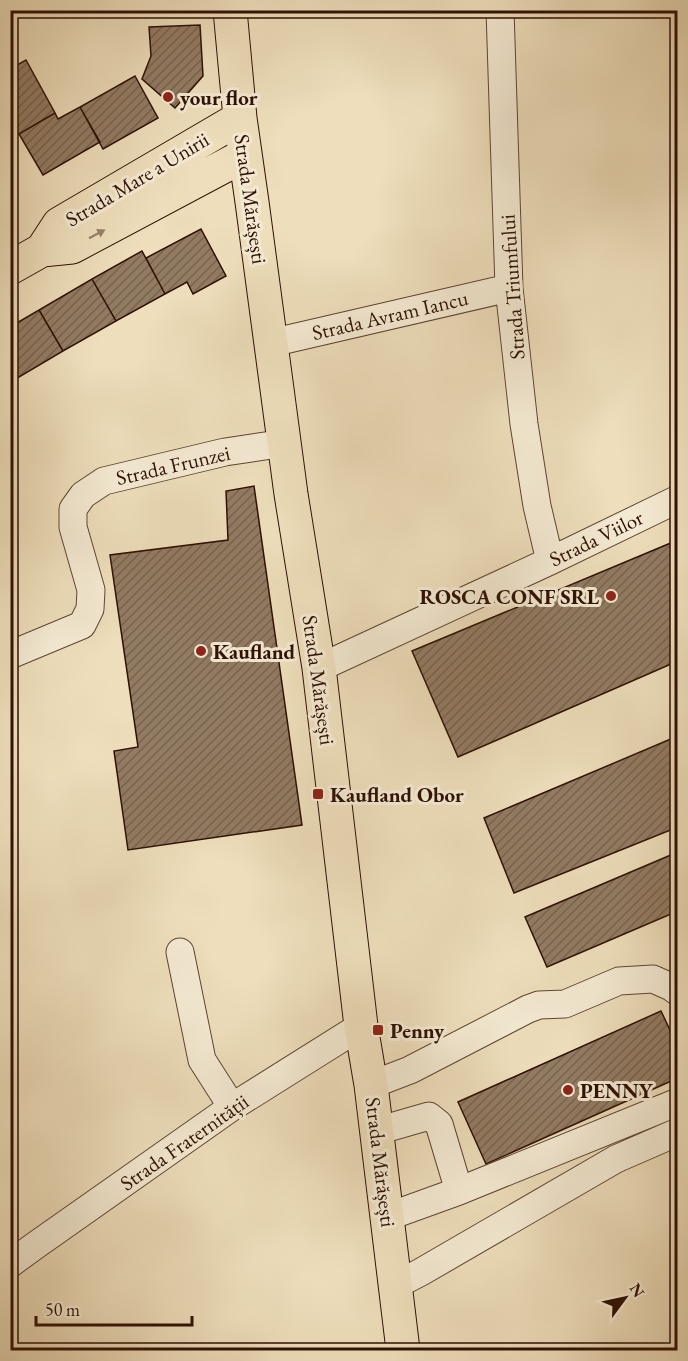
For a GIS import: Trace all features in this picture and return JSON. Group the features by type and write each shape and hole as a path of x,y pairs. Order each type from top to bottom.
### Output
{"main road":[{"name":"Strada Mărășești","path":"230,10 240,118 291,494 319,668 361,1026 371,1085 404,1350"},
{"name":"Strada Mare a Unirii","path":"21,256 59,224 240,118"},
{"name":"Strada Mare a Unirii","path":"21,256 72,247 245,155"}],"street":[{"name":"Strada Triumfului","path":"500,10 509,288 524,424 537,506 550,561"},
{"name":"Strada Avram Iancu","path":"271,343 509,288"},
{"name":"Strada Frunzei","path":"10,655 82,625 90,609 91,590 73,527 73,509 83,495 104,481 225,452 285,443"},
{"name":"Strada Viilor","path":"319,668 678,499"},
{"path":"180,952 202,1060 232,1107"},
{"path":"371,1085 410,1070 539,1005 565,1004 619,981 653,979 678,992"},
{"name":"Strada Fraternității","path":"10,1264 232,1107 361,1026"},
{"path":"387,1217 459,1191 678,1102"},
{"path":"377,1131 429,1116 439,1124 459,1191"},
{"path":"396,1285 616,1160 678,1132"}],"building":[{"path":"200,25 203,76 175,108 142,79 151,56 149,27"},
{"path":"26,60 55,113 14,135 10,128 10,69"},
{"path":"135,76 158,118 103,149 80,107"},
{"path":"80,107 100,142 43,175 19,134 55,113 58,119"},
{"path":"201,229 226,276 193,294 187,282 165,294 146,258"},
{"path":"142,251 165,294 116,321 92,279"},
{"path":"92,279 116,321 63,351 39,310"},
{"path":"39,310 63,351 14,380 10,374 10,327"},
{"name":"Kaufland","path":"254,486 302,825 128,850 114,751 138,747 110,555 228,540 226,491"},
{"name":"ROSCA CONF SRL","path":"678,540 678,661 458,757 412,651"},
{"path":"678,736 678,827 514,893 484,818"},
{"path":"678,852 678,911 547,967 525,917"},
{"name":"PENNY","path":"661,1011 678,1047 678,1078 486,1164 458,1102"}],"place":[{"name":"your flor","path":"168,97"},
{"name":"ROSCA CONF SRL","path":"611,596"},
{"name":"Kaufland","path":"201,651"},
{"name":"Kaufland Obor","path":"318,794"},
{"name":"Penny","path":"378,1030"},
{"name":"PENNY","path":"568,1090"}]}
